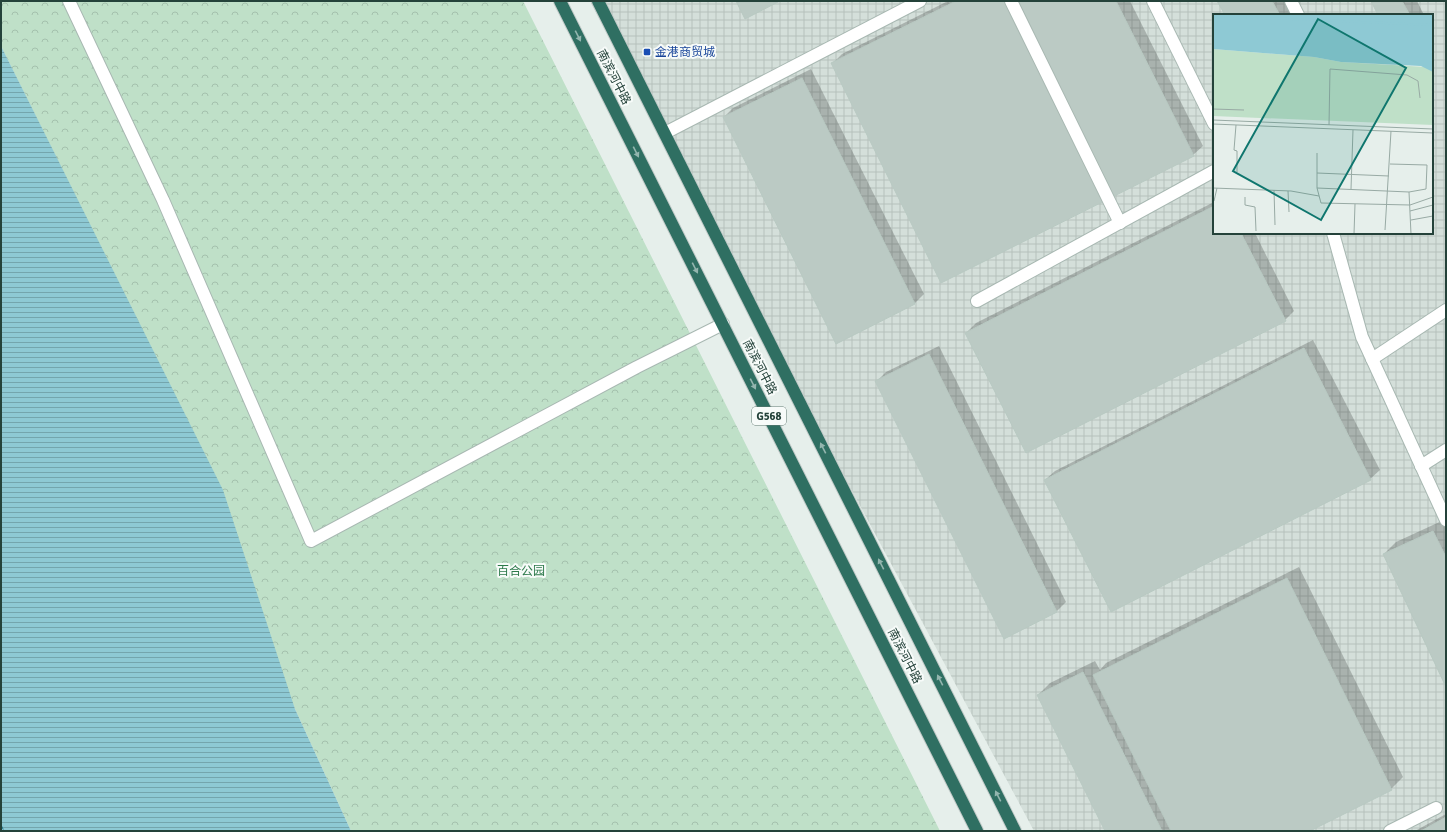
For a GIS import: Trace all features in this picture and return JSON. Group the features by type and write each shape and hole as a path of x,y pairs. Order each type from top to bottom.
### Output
{"highway":[{"name":"南滨河中路","path":"560,1 978,831"},
{"name":"南滨河中路","path":"598,1 1016,831"}],"street":[{"path":"69,1 163,200 311,541 624,374 723,324"},
{"path":"665,133 920,1"},
{"path":"1012,1 1120,223"},
{"path":"1153,1 1213,122"},
{"path":"1291,1 1298,14"},
{"path":"977,301 1213,172"},
{"path":"1333,234 1362,337 1446,520"},
{"path":"1372,359 1446,310"},
{"path":"1421,466 1446,450"},
{"path":"1390,831 1436,808"}],"shaded area":[{"path":"590,1 1446,1 1446,831 1034,831"}],"green space":[{"name":"百合公园","path":"1,1 523,1 940,831 351,831 295,709 100,246 1,46"}],"water":[{"path":"1,46 223,490 295,709 351,831 1,831"}],"building":[{"path":"736,1 780,1 745,19"},
{"path":"956,1 1116,1 1194,156 941,283 831,63"},
{"path":"1217,1 1272,1 1279,14 1224,14"},
{"path":"1371,1 1402,1 1409,14 1378,14"},
{"path":"802,78 915,304 836,344 723,117"},
{"path":"1213,207 1213,234 1242,234 1286,321 1026,453 965,333"},
{"path":"1304,348 1371,480 1111,612 1044,480"},
{"path":"929,354 1057,612 1004,639 875,381"},
{"path":"1433,531 1446,557 1446,687 1383,554"},
{"path":"1287,578 1392,790 1310,831 1171,831 1093,675"},
{"path":"1083,672 1162,831 1105,831 1037,695"},
{"path":"1446,817 1446,831 1421,831"}],"ferry route":[{"path":"1,825 4,831"}],"place":[{"name":"金港商贸城","path":"647,52"}]}
